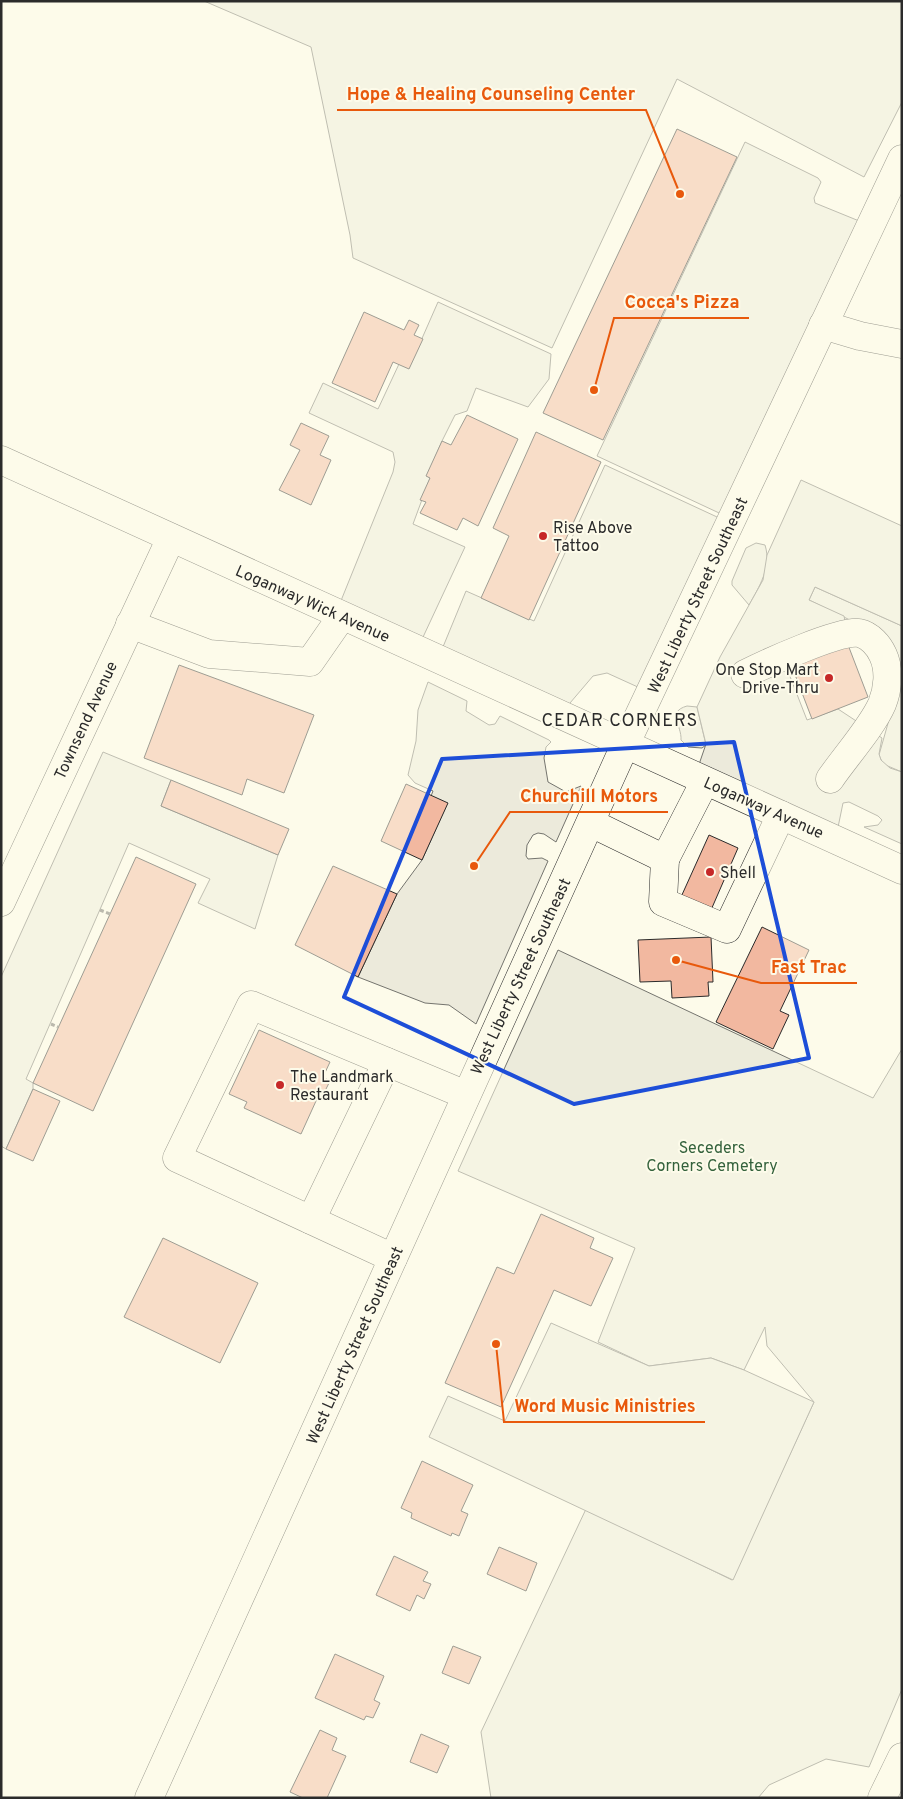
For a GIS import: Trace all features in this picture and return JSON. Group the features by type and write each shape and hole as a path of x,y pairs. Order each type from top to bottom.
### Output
{"main road":[{"name":"West Liberty Street Southeast","path":"149,1798 626,743 902,159"},
{"path":"823,325 860,336 902,344"},
{"name":"Loganway Wick Avenue","path":"1,460 626,743"},
{"name":"Townsend Avenue","path":"1,902 171,538"},
{"path":"130,624 209,654 310,662 342,616"},
{"path":"745,674 782,656 848,634 865,635 876,644 886,663 887,674 882,704 830,779"},
{"name":"Loganway Avenue","path":"626,743 902,870"},
{"path":"706,780 665,859 663,902 727,929 781,815"},
{"path":"591,824 665,859"},
{"path":"393,1258 177,1158 252,1005 466,1095"},
{"path":"311,1220 387,1062"},
{"path":"882,1798 902,1757"}],"path":[{"path":"100,910 110,914"},
{"path":"50,1024 58,1027"}],"highlighted area":[{"path":"734,742 809,1058 574,1104 344,997 442,759"}],"green space":[{"path":"204,1 902,1 902,102 864,177 677,79 552,348 353,258 350,235 311,47"},
{"path":"756,543 765,545 767,561 766,569 757,591 749,605 732,585 732,581 746,548"},
{"path":"815,587 902,626 902,772 883,764 879,755 896,695 852,621 809,600"},
{"path":"687,706 697,707 706,745 702,748 688,747 681,740 676,715 677,712"},
{"name":"Seceders Corners Cemetery","path":"558,950 873,1098 902,1049 902,1689 869,1767 826,1759 769,1785 758,1798 491,1798 481,1732 586,1509 732,1580 814,1402 767,1346 765,1327 744,1370 711,1358 649,1366 598,1342 635,1248 458,1171"}],"shaded area":[{"path":"745,142 818,178 821,182 814,198 815,203 869,225 732,519 597,456"},
{"path":"438,302 551,354 549,379 528,407 476,388 467,411 455,415 442,441 427,476 430,478 413,524 465,547 417,650 336,613 393,472 395,462 393,452 309,413 323,383 378,409 399,364 409,368"},
{"path":"605,465 730,523 651,693 607,673 593,676 570,703 565,716 438,659 466,591 534,621"},
{"path":"801,480 902,526 902,626 815,587 809,600 844,616 848,634 782,656 807,720 838,709 882,738 879,754 881,760 890,768 902,772 902,844 864,827 878,825 882,820 878,816 849,802 843,803 836,837 695,776 706,744 697,707 720,657 763,580 767,555"},
{"path":"428,682 467,701 466,711 489,725 495,724 500,716 549,740 551,742 546,747 544,758 548,782 566,792 581,786 556,842 544,834 538,833 533,835 527,845 526,856 528,859 542,858 548,861 476,1024 449,1005 425,1003 358,977 397,894 422,860 447,804 431,796 433,791 415,783 408,775 416,741 418,710"},
{"path":"103,752 171,780 161,806 278,855 255,929 198,903 210,879 129,843 26,1079 33,1083 33,1089 6,1149 1,1146 1,977"},
{"path":"551,1323 649,1366 711,1358 744,1370 814,1402 733,1580 429,1437 448,1396 505,1421"}],"building":[{"path":"677,129 737,157 603,440 543,413"},
{"path":"364,312 404,330 409,320 419,325 414,335 423,339 409,369 393,362 375,402 332,383"},
{"path":"467,415 518,439 478,526 463,518 457,530 420,513 426,502 420,500 430,478 426,476 442,441 451,445"},
{"path":"301,423 329,436 320,455 331,460 311,505 279,490 300,450 290,445"},
{"path":"536,432 601,462 529,620 481,598 509,536 493,528"},
{"name":"One Stop Mart Drive-Thru","path":"845,637 868,697 812,719 789,659"},
{"path":"179,665 314,715 284,793 247,779 242,795 144,758"},
{"path":"171,780 289,829 278,855 161,806"},
{"path":"406,784 448,803 422,860 381,841"},
{"name":"Shell","path":"709,835 738,848 711,910 681,897"},
{"path":"136,857 196,884 93,1111 33,1083"},
{"path":"333,866 397,894 358,977 295,945"},
{"path":"762,927 809,950 780,1011 789,1015 773,1049 716,1022"},
{"path":"711,937 713,982 708,982 709,996 672,998 671,981 640,982 638,940"},
{"name":"The Landmark Restaurant","path":"259,1030 330,1062 323,1077 330,1081 325,1091 321,1090 301,1134 244,1108 247,1102 229,1094"},
{"path":"33,1089 60,1101 33,1161 6,1149"},
{"path":"541,1214 594,1238 590,1248 613,1258 591,1306 554,1290 501,1407 445,1383 497,1267 514,1274"},
{"path":"163,1238 258,1283 220,1363 124,1317"},
{"path":"422,1461 473,1485 461,1511 468,1514 459,1536 452,1533 451,1536 411,1518 412,1513 401,1508"},
{"path":"499,1547 537,1563 526,1591 487,1574"},
{"path":"394,1556 428,1572 423,1581 431,1584 424,1599 417,1595 410,1611 376,1595"},
{"path":"453,1646 481,1657 469,1684 442,1673"},
{"path":"335,1654 384,1676 374,1700 380,1703 373,1718 366,1716 364,1720 315,1698"},
{"path":"320,1730 337,1738 332,1750 346,1756 327,1798 303,1798 290,1792"},
{"path":"421,1734 449,1746 437,1773 410,1762"}],"place":[{"name":"Hope & Healing Counseling Center","path":"680,194"},
{"name":"Cocca's Pizza","path":"594,390"},
{"name":"Rise Above Tattoo","path":"543,536"},
{"name":"One Stop Mart Drive-Thru","path":"829,678"},
{"name":"Churchill Motors","path":"474,866"},
{"name":"Shell","path":"710,872"},
{"name":"Fast Trac","path":"676,960"},
{"name":"The Landmark Restaurant","path":"280,1085"},
{"name":"Word Music Ministries","path":"496,1344"}],"district":[{"name":"CEDAR CORNERS","path":"620,720"}]}
